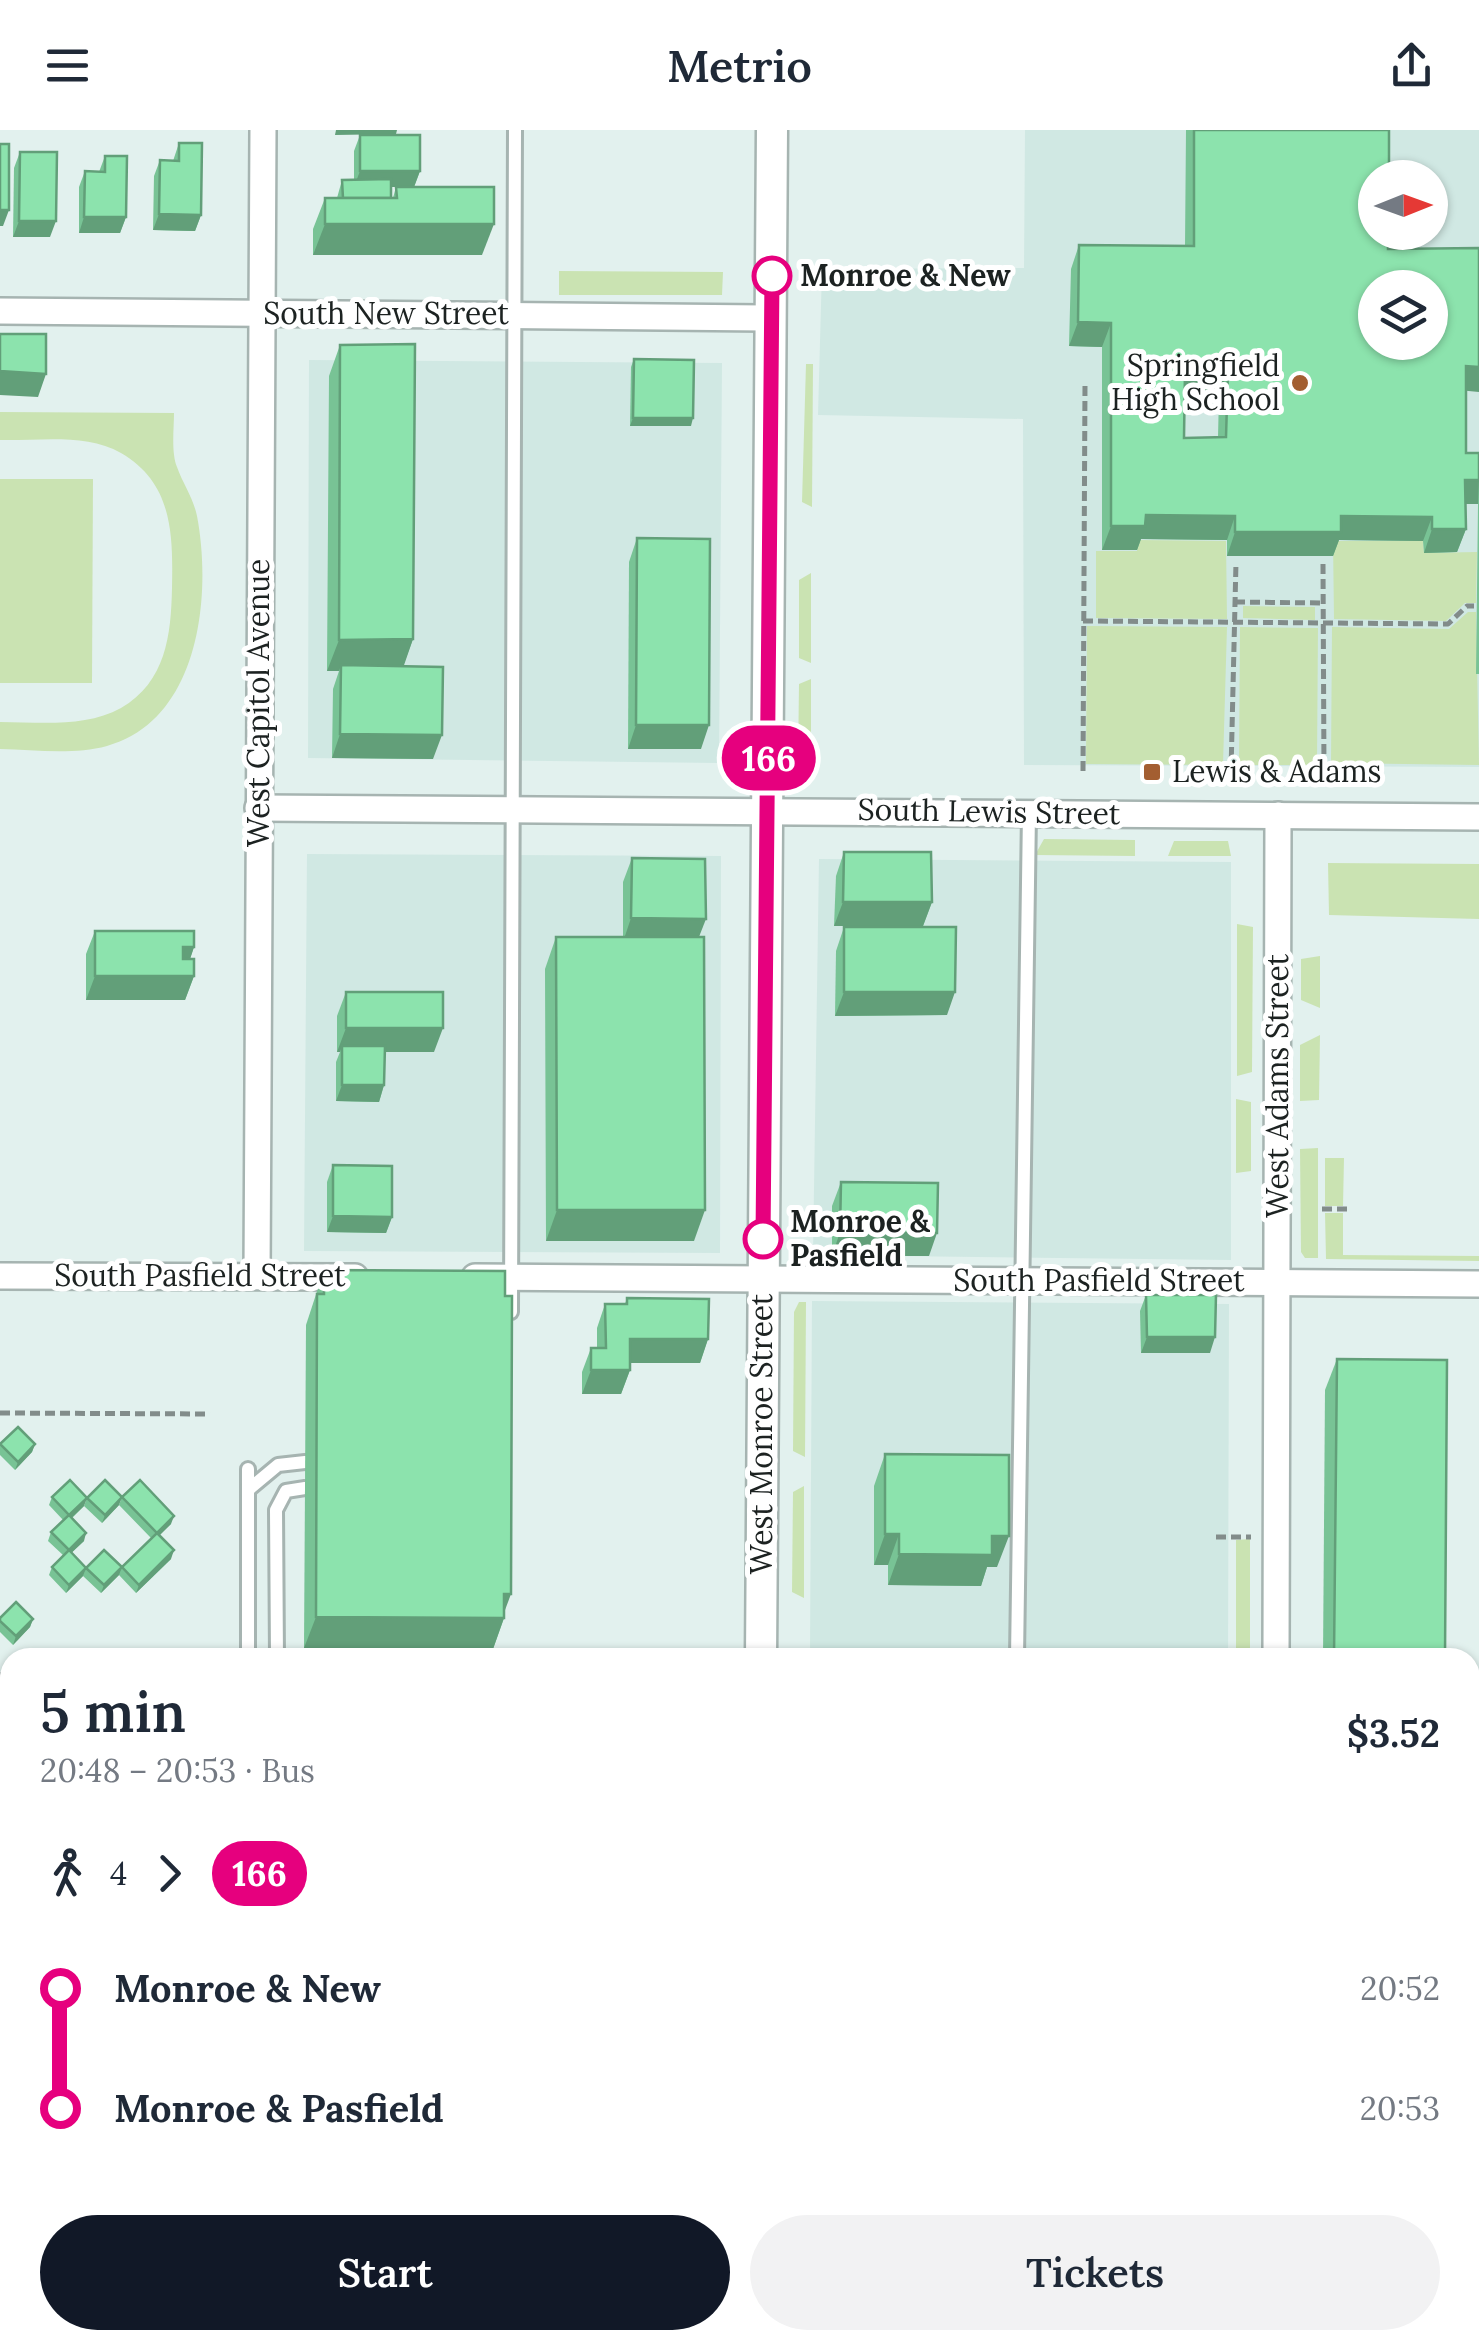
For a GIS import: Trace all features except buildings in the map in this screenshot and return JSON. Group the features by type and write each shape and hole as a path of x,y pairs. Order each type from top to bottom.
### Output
{"street":[{"name":"West Capitol Avenue","path":"258,1276 262,130"},
{"name":"West Monroe Street","path":"762,1648 764,874 768,810 772,130"},
{"name":"South New Street","path":"0,310 772,318"},
{"name":"South Lewis Street","path":"258,808 1479,817"},
{"name":"West Adams Street","path":"1276,1648 1278,815"},
{"name":"South Pasfield Street","path":"0,1276 378,1277"},
{"name":"South Pasfield Street","path":"455,1277 1479,1284"}],"lane":[{"path":"511,1335 515,130"},
{"path":"1017,1648 1029,812"},
{"path":"248,1490 278,1465 305,1462"},
{"path":"248,1470 248,1648"},
{"path":"276,1648 276,1510 286,1491 305,1488"}],"path":[{"path":"1083,771 1085,385"},
{"path":"1231,772 1236,562"},
{"path":"1323,564 1324,773"},
{"path":"1235,602 1323,603"},
{"path":"1083,621 1448,624 1467,606 1474,606"},
{"path":"1322,1209 1352,1210"},
{"path":"0,1413 210,1414"},
{"path":"1216,1537 1251,1536"}],"shaded area":[{"path":"1025,130 1479,130 1479,767 1024,765 1023,419 818,415 822,269 1024,268"},
{"path":"309,360 722,363 719,763 308,758"},
{"path":"307,854 721,856 720,1253 304,1251"},
{"path":"819,859 1231,862 1231,1260 813,1255"},
{"path":"812,1301 1229,1304 1228,1648 810,1648"}],"green space":[{"path":"559,271 723,272 722,295 559,295"},
{"path":"806,364 813,364 812,507 802,502"},
{"path":"0,412 174,413 175,461 195,509 201,547 200,617 180,683 162,710 138,732 107,746 68,751 0,749 0,722 92,719 121,708 148,685 163,656 170,623 172,549 166,512 151,479 121,453 78,440 0,440"},
{"path":"0,479 93,479 92,683 0,683"},
{"path":"1138,540 1226,541 1227,619 1096,618 1096,551 1137,551"},
{"path":"1333,541 1423,541 1424,553 1477,552 1476,603 1465,603 1446,621 1334,619"},
{"path":"811,573 811,663 799,658 799,580"},
{"path":"1243,606 1315,607 1315,620 1243,618"},
{"path":"1468,612 1476,612 1479,765 1331,763 1332,627 1449,629"},
{"path":"1087,626 1227,627 1223,765 1086,764"},
{"path":"1240,627 1318,628 1317,765 1239,765"},
{"path":"811,679 811,761 798,761 799,684"},
{"path":"1044,839 1135,840 1135,856 1035,855"},
{"path":"1174,841 1228,841 1231,856 1168,856"},
{"path":"1328,863 1479,864 1479,919 1329,915"},
{"path":"1237,924 1253,927 1252,1072 1237,1076"},
{"path":"1320,956 1320,1008 1301,1000 1301,959"},
{"path":"1320,1035 1319,1100 1300,1101 1300,1045"},
{"path":"1236,1099 1251,1102 1251,1171 1236,1173"},
{"path":"1318,1148 1318,1258 1305,1258 1301,1252 1300,1149"},
{"path":"1325,1158 1344,1158 1343,1206 1325,1206"},
{"path":"1325,1213 1343,1213 1343,1255 1479,1256 1479,1261 1326,1259"},
{"path":"799,1302 806,1302 805,1457 793,1451 794,1312"},
{"path":"804,1486 804,1598 792,1592 793,1492"},
{"path":"1250,1539 1250,1648 1236,1648 1236,1540"}],"bus line":[{"name":"166","path":"763,1239 772,276"}],"place":[{"name":"Monroe & New","path":"772,276"},
{"name":"Springfield High School","path":"1300,383"},
{"name":"Lewis & Adams","path":"1152,772"},
{"name":"Monroe & Pasfield","path":"763,1239"}]}
